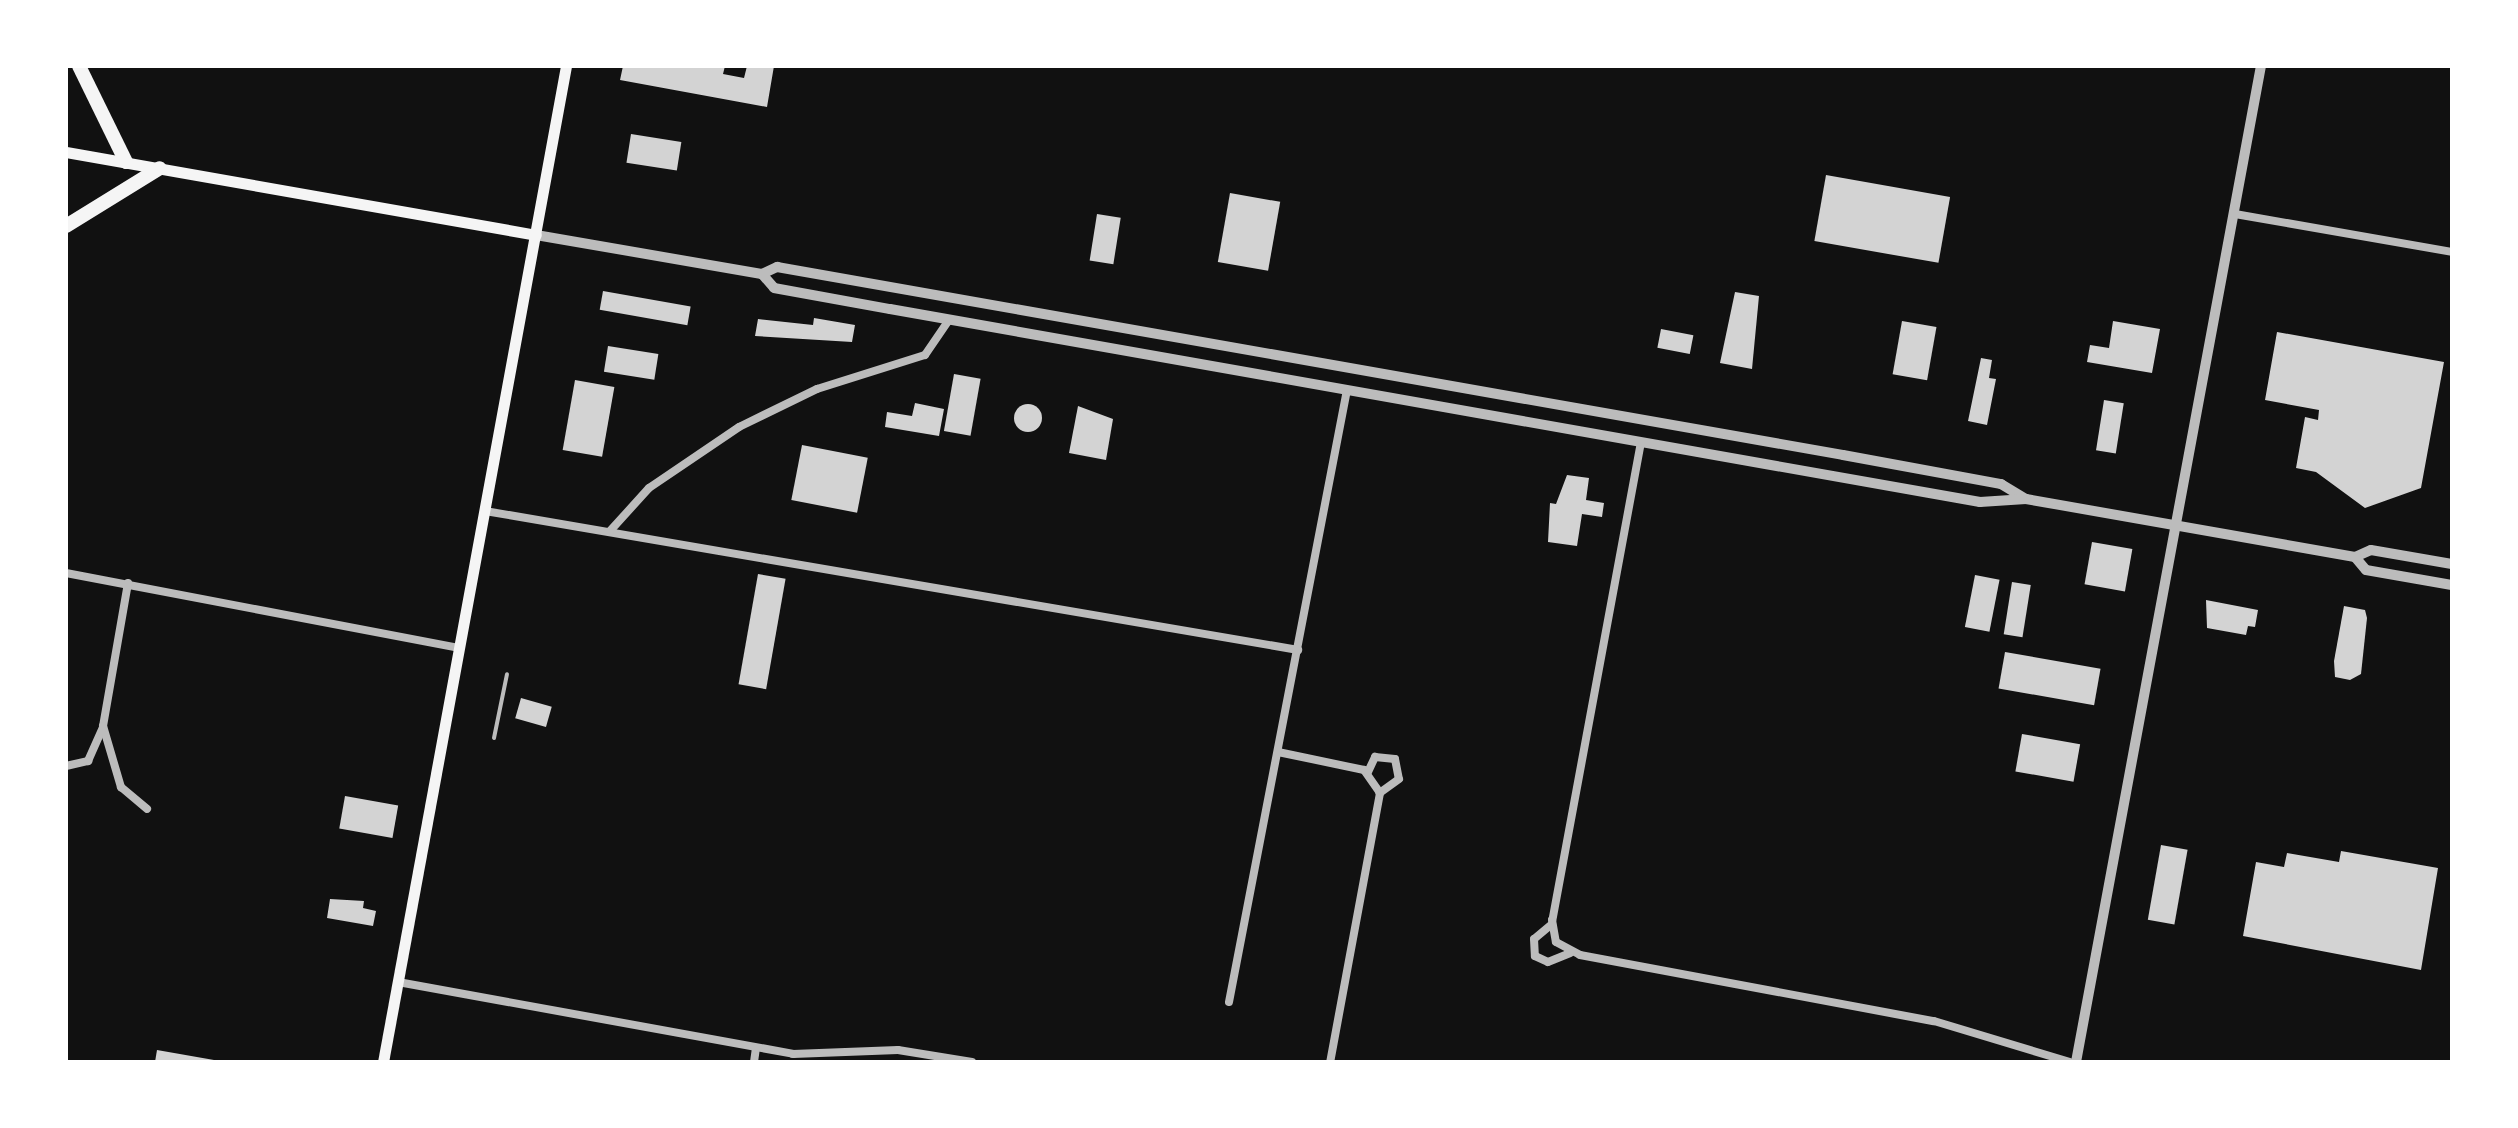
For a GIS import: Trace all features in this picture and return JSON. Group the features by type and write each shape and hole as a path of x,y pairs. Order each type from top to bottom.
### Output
{"highway":[{"path":"79,66 126,162"},
{"path":"66,226 160,168"}],"main road":[{"path":"383,1062 566,66"},
{"path":"66,152 536,235"}],"street":[{"path":"1641,442 1552,924 1558,944 1570,953 1934,1021 2073,1062 2178,526 2261,66"},
{"path":"2235,214 2452,252"},
{"path":"536,235 762,274 777,267 1766,441 2001,484 2026,499 2355,557 2371,550 2452,564"},
{"path":"762,274 774,288 949,320 1997,505 2026,499"},
{"path":"890,309 894,287"},
{"path":"610,531 649,488 739,427 817,389 925,355 949,320 957,298"},
{"path":"1300,381 1304,360"},
{"path":"1360,392 1364,370"},
{"path":"1229,1002 1347,390"},
{"path":"1762,464 1766,441"},
{"path":"1817,473 1820,451"},
{"path":"485,511 1298,650"},
{"path":"2355,557 2366,570 2452,585"},
{"path":"66,573 460,648"},
{"path":"66,766 88,761 103,726 128,583"},
{"path":"103,726 121,787 147,809"},
{"path":"1278,752 1368,772 1380,793 1330,1062"},
{"path":"1368,772 1375,757 1395,759 1399,779 1380,793"},
{"path":"1552,924 1534,939 1535,956 1548,962 1570,953"},
{"path":"398,982 809,1056 898,1050 972,1062"},
{"path":"754,1062 756,1048"}],"lane":[{"path":"494,738 507,674"}],"building":[{"path":"623,66 725,66 723,74 744,78 747,66 774,66 767,107 620,80"},
{"path":"631,134 681,142 677,171 626,163"},
{"path":"1826,175 1950,197 1938,263 1814,241"},
{"path":"1230,193 1280,202 1268,271 1218,262"},
{"path":"1097,214 1121,218 1113,264 1090,260"},
{"path":"603,291 691,306 687,325 600,310"},
{"path":"1735,292 1759,296 1752,369 1720,363"},
{"path":"814,318 855,325 852,342 755,336 758,319 813,325"},
{"path":"1902,321 1936,327 1927,380 1893,374"},
{"path":"2113,321 2160,329 2152,373 2087,362 2090,345 2109,348"},
{"path":"1661,329 1693,335 1690,354 1657,348"},
{"path":"2277,332 2444,362 2421,488 2365,508 2316,472 2296,468 2305,417 2318,420 2319,410 2265,400"},
{"path":"608,346 658,354 654,380 604,372"},
{"path":"1981,358 1992,360 1989,378 1996,379 1987,425 1968,421"},
{"path":"954,374 981,379 971,436 944,431"},
{"path":"575,380 614,387 602,457 563,450"},
{"path":"2104,400 2124,403 2116,454 2096,450"},
{"path":"915,403 944,409 939,436 885,427 887,412 912,416"},
{"path":"1028,404 1038,408 1042,418 1038,428 1028,432 1018,428 1014,418 1018,408"},
{"path":"1078,406 1113,419 1106,460 1069,453"},
{"path":"802,445 868,458 857,513 791,500"},
{"path":"1567,475 1589,478 1586,500 1604,503 1602,517 1582,514 1577,546 1548,542 1550,503 1556,504"},
{"path":"2092,542 2132,549 2125,591 2085,584"},
{"path":"758,574 786,579 766,689 739,684"},
{"path":"1975,575 2000,580 1989,632 1965,627"},
{"path":"2012,582 2031,585 2022,637 2004,634"},
{"path":"2206,600 2258,610 2255,627 2248,626 2246,635 2207,628"},
{"path":"2344,606 2365,610 2367,618 2361,674 2350,680 2335,677 2334,661"},
{"path":"2005,652 2101,669 2094,705 1999,688"},
{"path":"521,698 552,707 546,727 515,718"},
{"path":"2022,734 2080,744 2074,782 2015,771"},
{"path":"345,796 398,805 392,838 339,828"},
{"path":"2161,845 2188,850 2174,925 2148,920"},
{"path":"2341,851 2438,868 2421,970 2243,936 2256,862 2284,867 2287,853 2339,862"},
{"path":"330,899 364,901 363,908 376,911 373,926 327,918"},
{"path":"157,1050 214,1060 155,1062"}]}
